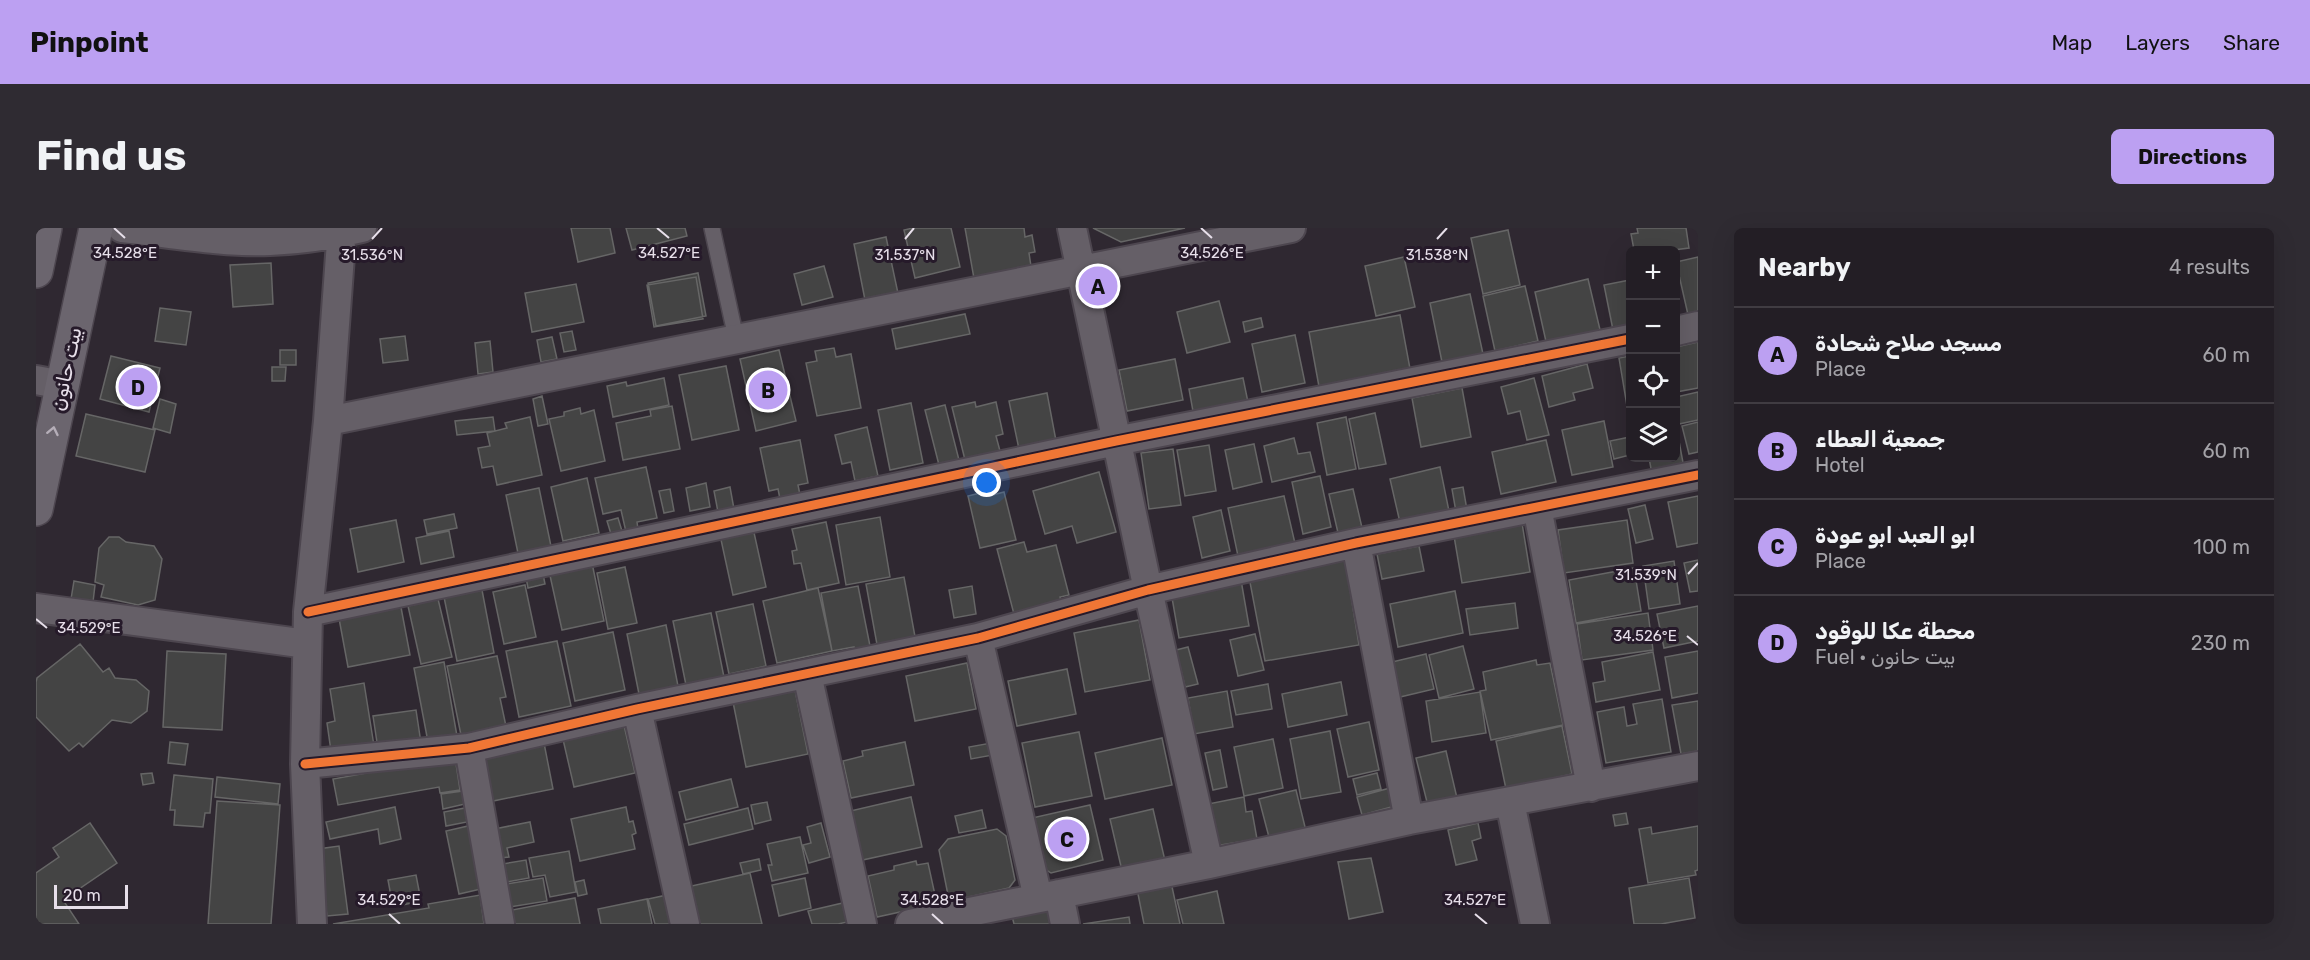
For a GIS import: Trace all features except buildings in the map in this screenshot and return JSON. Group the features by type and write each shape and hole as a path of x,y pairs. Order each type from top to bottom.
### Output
{"main road":[{"path":"36,271 45,228"},
{"name":"بيت حانون","path":"36,509 49,382 96,228"}],"street":[{"path":"122,228 198,237 270,241 349,230 308,612 305,764 312,924"},
{"path":"1072,228 1148,590 1209,864"},
{"path":"328,421 736,338 1081,272 1291,228"},
{"path":"1680,330 1698,326"},
{"path":"308,612 1116,441 1626,340"},
{"path":"305,764 469,748 637,709 978,638 1148,590 1356,543 1698,475"},
{"path":"1538,507 1592,788"},
{"path":"1356,543 1409,820"},
{"path":"36,608 307,644"},
{"path":"978,638 1048,896 1065,924"},
{"path":"807,674 861,924"},
{"path":"637,709 685,924"},
{"path":"469,748 500,924"},
{"path":"916,923 1209,864 1409,820 1592,788 1698,766"},
{"path":"1510,802 1535,924"}],"lane":[{"path":"712,228 736,338"}],"cycle path":[{"path":"308,612 1116,441 1626,340"},
{"path":"305,764 469,748 637,709 978,638 1148,590 1356,543 1698,475"}],"place":[{"name":"مسجد صلاح شحادة","path":"1098,286"},
{"name":"محطة عكا للوقود","path":"138,387"},
{"name":"جمعية العطاء","path":"768,390"},
{"name":"ابو العبد ابو عودة","path":"1067,839"}]}
